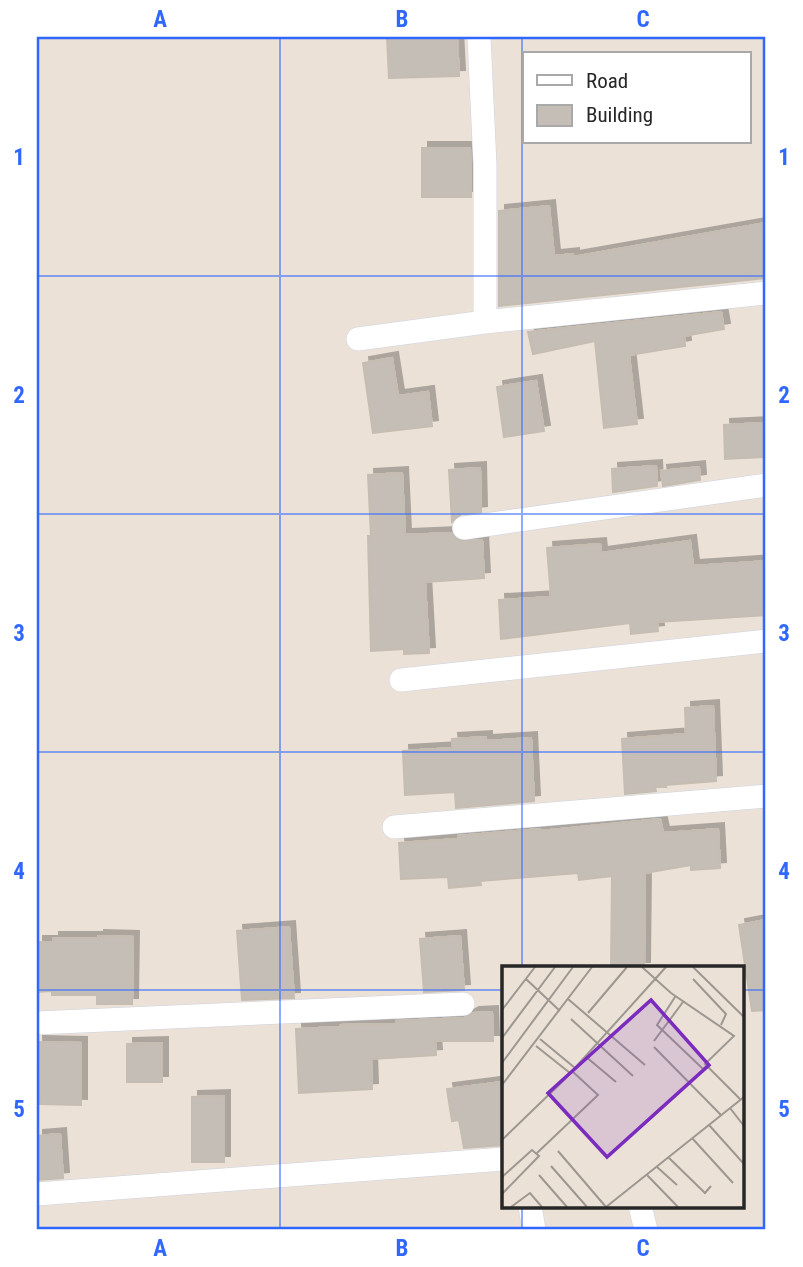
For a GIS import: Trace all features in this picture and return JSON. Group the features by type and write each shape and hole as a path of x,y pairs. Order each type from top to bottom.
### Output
{"street":[{"path":"479,37 485,165 485,322"},
{"path":"358,339 485,322 766,293"},
{"path":"464,527 766,485"},
{"path":"401,680 766,641"},
{"path":"394,827 766,796"},
{"path":"37,1023 463,1004"},
{"path":"37,1194 502,1158"},
{"path":"530,1208 534,1230"},
{"path":"640,1208 646,1230"}],"building":[{"path":"387,37 457,37 459,76 389,78"},
{"path":"422,148 470,148 471,197 422,197"},
{"path":"549,206 554,256 573,254 573,257 766,223 766,278 499,306 499,211"},
{"path":"721,312 724,329 684,336 685,346 629,355 637,424 604,428 595,341 533,354 528,332"},
{"path":"392,358 398,396 428,392 432,426 373,433 363,363"},
{"path":"536,381 544,431 504,437 497,387"},
{"path":"766,423 766,457 725,459 724,425"},
{"path":"656,466 657,486 613,492 612,469"},
{"path":"699,467 700,480 663,486 661,471"},
{"path":"480,468 481,512 461,514 452,522 449,470"},
{"path":"402,473 405,535 451,533 459,541 482,540 484,578 425,582 429,653 404,654 404,649 371,651 368,475"},
{"path":"690,541 693,566 766,561 766,615 657,622 658,631 631,634 630,623 501,639 499,600 551,597 547,548 600,544 601,553"},
{"path":"713,706 716,781 665,785 666,787 655,787 656,791 625,794 622,739 686,734 685,708"},
{"path":"486,737 486,741 531,738 534,801 456,808 455,792 405,795 403,751 453,748 452,739"},
{"path":"660,819 663,833 718,829 720,868 691,870 691,865 645,873 644,966 611,966 612,876 579,880 578,873 480,881 481,885 449,888 448,877 401,879 399,843"},
{"path":"766,920 766,1010 752,1011 739,925"},
{"path":"289,927 294,998 242,1000 237,931"},
{"path":"460,936 464,990 424,992 420,939"},
{"path":"133,937 132,1004 97,1004 97,995 52,995 52,991 37,992 37,942 53,942 53,938"},
{"path":"492,1012 493,1041 435,1041 436,1055 371,1059 372,1089 299,1093 296,1029 396,1024 396,1021 464,1018 473,1013"},
{"path":"37,1042 81,1043 81,1105 40,1104"},
{"path":"162,1043 162,1082 127,1082 127,1044"},
{"path":"501,1082 502,1145 464,1148 459,1120 452,1121 447,1089"},
{"path":"224,1096 224,1162 192,1162 192,1097"},
{"path":"60,1134 63,1178 37,1180 37,1136"}]}
